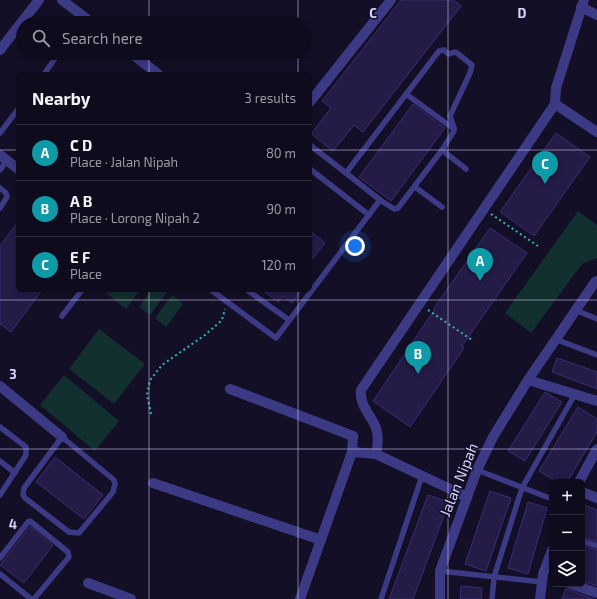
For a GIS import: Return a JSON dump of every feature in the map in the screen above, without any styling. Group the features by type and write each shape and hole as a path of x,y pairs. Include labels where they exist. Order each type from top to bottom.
{"street":[{"path":"27,16 39,0"},
{"path":"62,0 83,16"},
{"path":"312,99 391,0"},
{"path":"376,454 379,441 376,428 362,403 360,397 361,390 555,104 556,88 582,3 597,15"},
{"path":"0,50 16,29"},
{"path":"139,60 155,72"},
{"path":"555,104 597,132"},
{"path":"3,157 16,167"},
{"name":"Jalan Nipah","path":"440,599 440,571 477,470 493,437 555,339 597,281"},
{"path":"528,380 597,401"},
{"path":"0,386 62,437"},
{"path":"230,390 353,436 352,452 300,599"},
{"path":"582,479 597,450"},
{"path":"352,452 376,454 467,497"},
{"path":"153,483 321,540"},
{"path":"585,493 597,498"},
{"path":"540,599 552,551"},
{"path":"88,583 131,599"},
{"path":"580,587 597,593"}],"lane":[{"path":"312,147 380,200 396,210 442,150 454,129 450,116 470,73 472,65 455,52 448,54 444,50 439,51 346,173"},
{"path":"46,72 55,60"},
{"path":"406,94 454,129"},
{"path":"0,133 16,112"},
{"path":"442,150 466,169"},
{"path":"0,170 3,157"},
{"path":"312,171 369,215"},
{"path":"415,187 442,208"},
{"path":"0,188 6,193 7,197 0,208"},
{"path":"312,290 380,200"},
{"path":"62,316 80,292"},
{"path":"213,292 226,303 276,338 310,292"},
{"path":"250,292 289,320"},
{"path":"575,310 597,319"},
{"path":"555,339 597,354"},
{"path":"492,599 494,577 522,488 575,394"},
{"path":"0,427 26,447 26,456 0,495"},
{"path":"62,437 114,480 113,492 79,533 76,534 69,532 24,498 23,495 24,488 62,437"},
{"path":"0,461 15,473"},
{"path":"477,470 549,498"},
{"path":"381,599 422,476"},
{"path":"0,558 28,522 32,522 68,552 69,557 32,599 0,574"},
{"path":"585,542 597,546"},
{"path":"440,571 494,577 546,578"}],"path":[{"path":"483,209 538,246"},
{"path":"151,414 147,395 150,380 162,365 205,335 222,320 226,303"},
{"path":"418,304 472,340"}],"green space":[{"path":"578,211 597,225 597,258 582,264 531,333 505,313"},
{"path":"107,292 139,292 126,309 106,293"},
{"path":"150,292 167,292 150,315 139,307"},
{"path":"172,295 183,304 166,327 155,318"},
{"path":"99,329 145,364 114,404 69,369"},
{"path":"64,375 119,421 95,451 40,405"}],"building":[{"path":"401,0 453,0 461,6 363,132 354,125 333,151 312,135 331,108 322,101"},
{"path":"413,104 445,128 391,201 359,177"},
{"path":"556,133 590,157 534,236 500,212"},
{"path":"16,225 16,292 41,292 11,332 0,324 0,246"},
{"path":"490,228 527,253 462,346 464,348 410,427 373,401 435,309 434,308"},
{"path":"312,233 325,243 312,259"},
{"path":"265,292 300,292 292,303 283,296 278,302"},
{"path":"557,358 597,372 597,389 552,372"},
{"path":"545,392 562,402 525,461 508,451"},
{"path":"578,407 597,419 597,432 569,479 552,479 539,471"},
{"path":"55,457 103,495 84,519 36,482"},
{"path":"490,491 511,498 486,571 465,564"},
{"path":"428,495 449,502 413,599 389,599"},
{"path":"528,502 547,508 528,574 508,568"},
{"path":"585,505 597,510 597,542 585,538"},
{"path":"30,526 53,545 24,583 0,565"},
{"path":"585,546 597,550 597,586 585,582"},
{"path":"461,586 482,588 481,599 460,599"},
{"path":"566,588 569,590 594,599 562,599"}],"place":[{"name":"E F","path":"545,184"},
{"name":"C D","path":"480,281"},
{"name":"A B","path":"418,374"}]}
